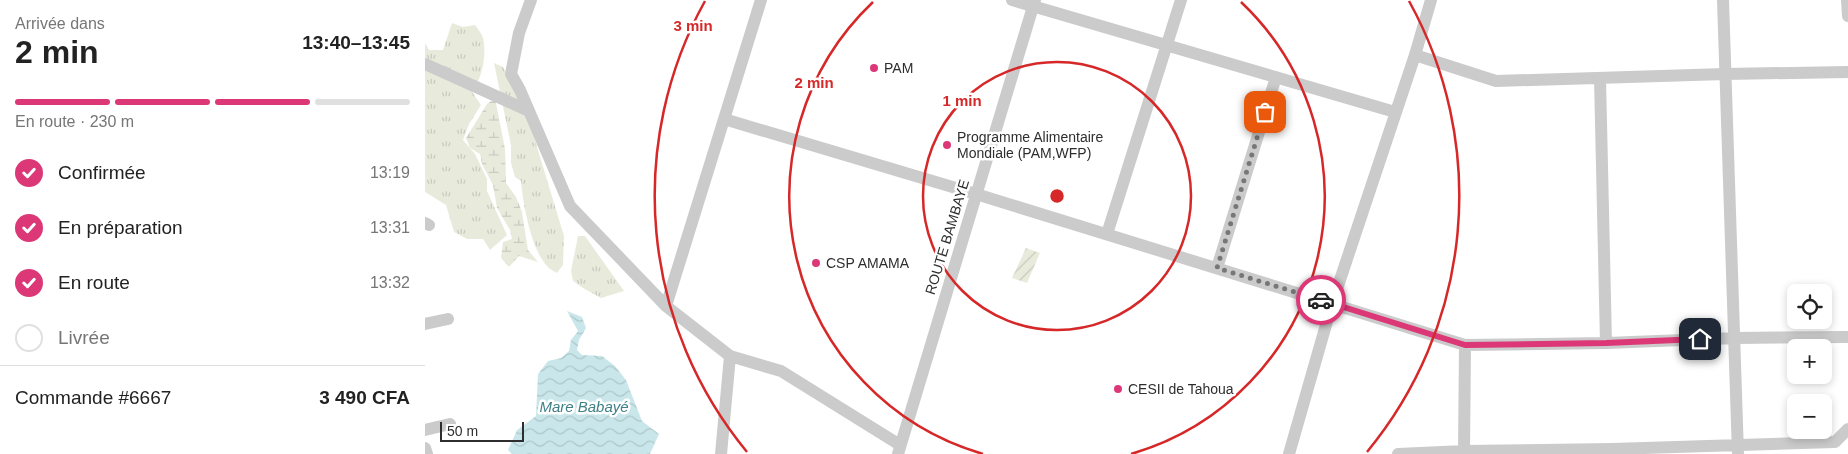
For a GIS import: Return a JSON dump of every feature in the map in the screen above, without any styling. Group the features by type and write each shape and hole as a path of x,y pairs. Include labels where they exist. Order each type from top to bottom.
{"street":[{"path":"531,0 519,33 511,74 521,90 570,206 666,306 730,356 781,371 899,450"},
{"path":"666,306 761,0"},
{"path":"1013,0 1034,3 1167,45 1395,112"},
{"path":"1107,234 1181,0"},
{"path":"1289,454 1332,304 1415,55 1431,0"},
{"path":"1723,0 1738,449"},
{"path":"1847,0 1848,16"},
{"name":"ROUTE BAMBAYE","path":"899,450 1034,3"},
{"path":"1415,55 1497,81 1848,72"},
{"path":"425,64 529,111"},
{"path":"1217,268 1276,77"},
{"path":"1600,78 1606,343"},
{"path":"724,119 976,194 1465,345 1848,337"},
{"path":"425,324 448,319"},
{"path":"1464,452 1465,345"},
{"path":"721,454 730,356"},
{"path":"425,430 450,424"},
{"path":"1397,454 1612,449 1738,449 1835,442 1848,429"},
{"path":"425,448 427,454"}],"green space":[{"path":"452,23 463,27 475,25 483,38 484,59 479,80 472,92 481,105 469,124 463,140 475,154 487,179 487,191 507,235 490,250 483,239 467,239 454,232 446,205 425,192 425,43 429,50 443,50"},
{"path":"494,63 503,67 524,104 564,236 563,265 557,273 548,267 541,258 532,238 521,181 515,177 511,163 511,145"},
{"path":"495,98 505,149 506,183 516,197 522,212 528,250 538,262 519,256 509,267 501,258 503,242 512,239 510,230 497,208 493,185 482,164 480,154 470,148 466,138 487,104"},
{"path":"578,236 585,236 624,291 601,298 573,281 571,271"},
{"path":"1026,248 1040,253 1027,283 1012,278"}],"water":[{"name":"Mare Babayé","path":"567,311 582,317 586,328 579,340 577,350 582,355 602,356 615,366 626,380 642,421 659,434 650,454 512,454 508,450 517,430 536,416 538,374 548,361 561,358 569,351 571,340 578,331"}],"way so far":[{"path":"1265,112 1217,268 1321,300"}],"place":[{"name":"PAM","path":"874,68"},
{"name":"Programme Alimentaire Mondiale (PAM,WFP)","path":"947,145"},
{"name":"CSP AMAMA","path":"816,263"},
{"name":"CESII de Tahoua","path":"1118,389"}],"route":[{"path":"1321,300 1465,345 1606,343 1700,339"}]}
